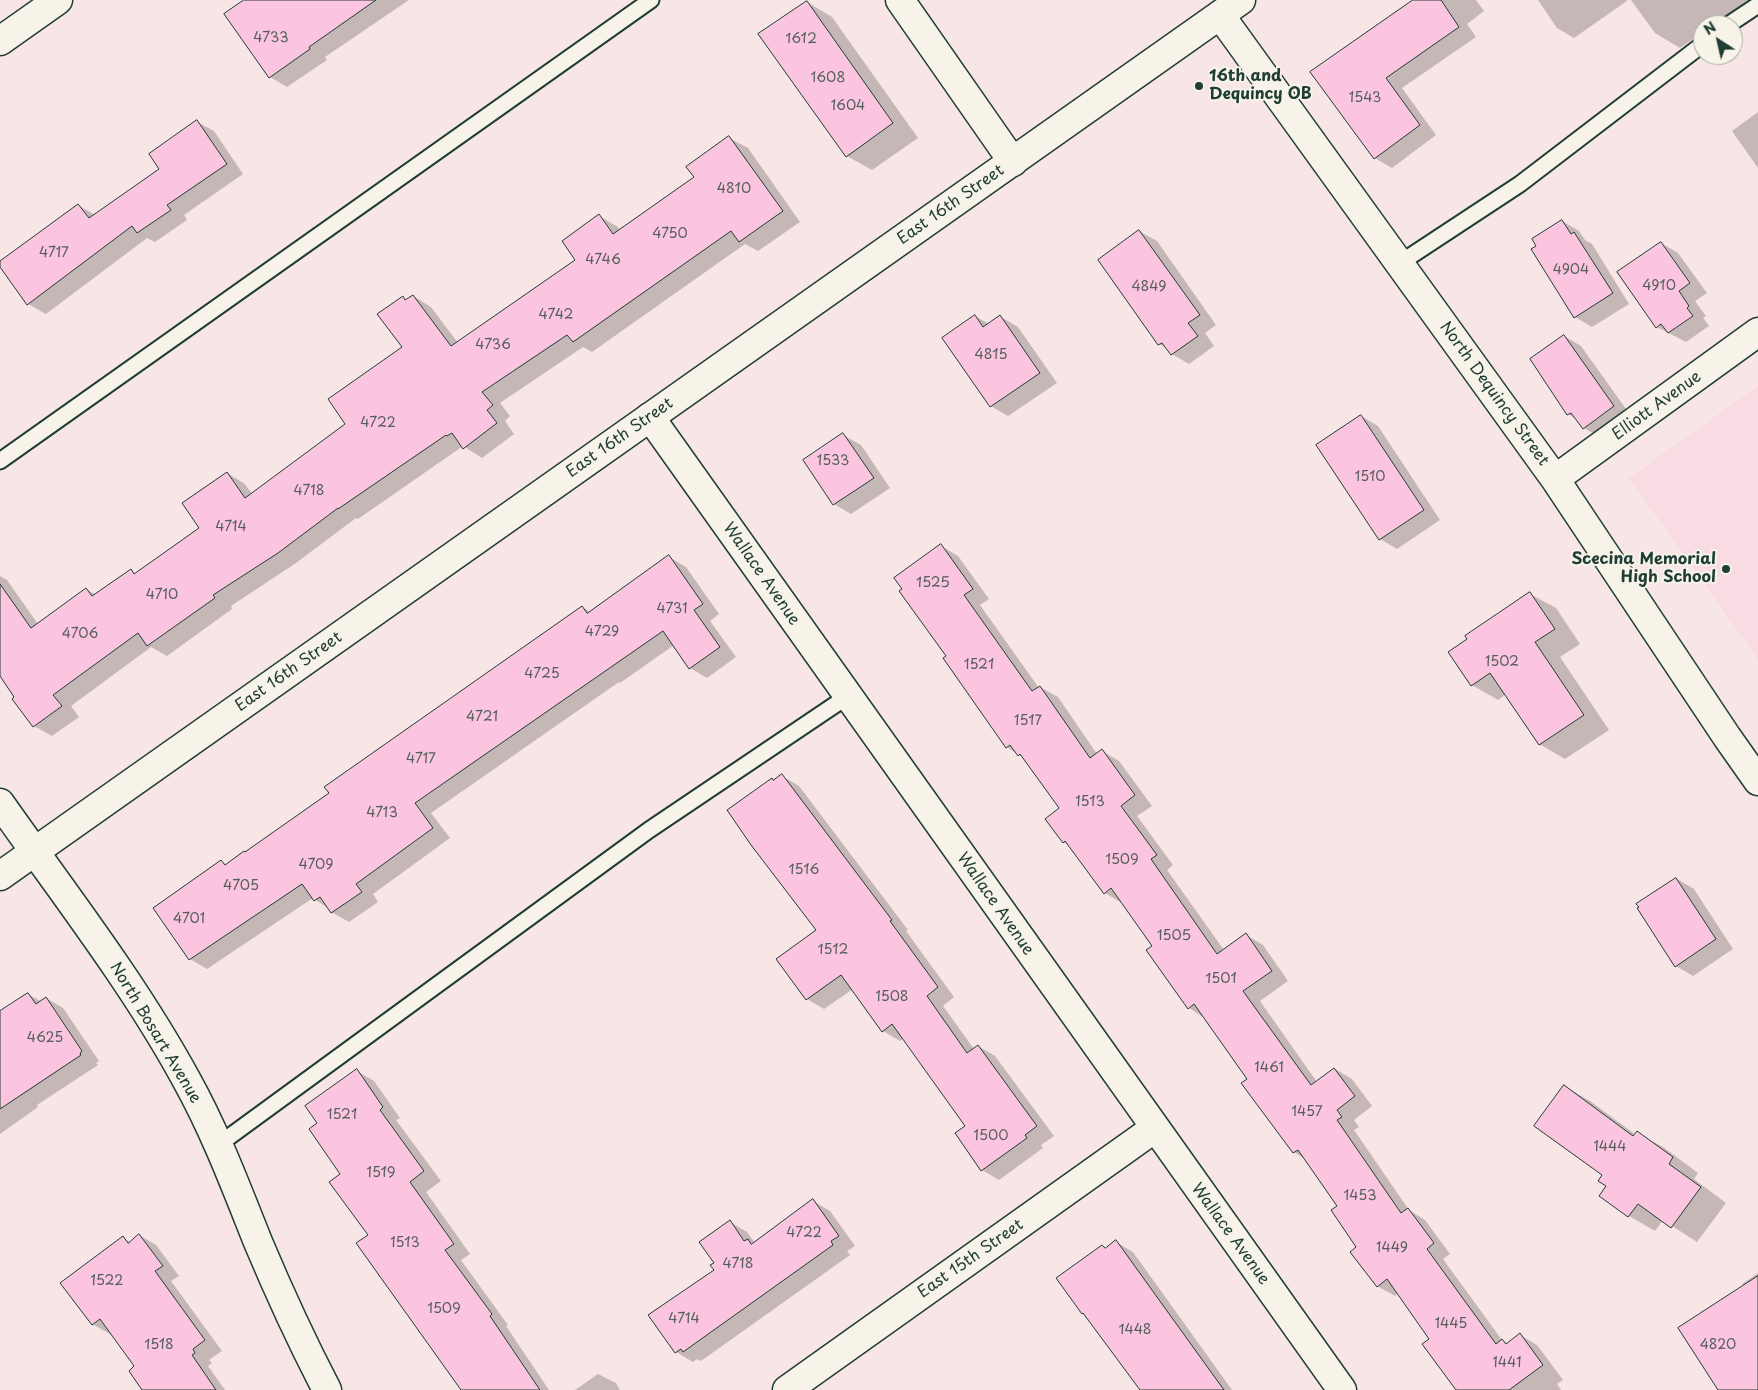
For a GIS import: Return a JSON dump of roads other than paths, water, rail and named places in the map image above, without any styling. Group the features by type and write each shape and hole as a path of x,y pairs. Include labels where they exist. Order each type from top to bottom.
{"street":[{"path":"0,41 58,0"},
{"path":"900,0 1013,162"},
{"name":"East 16th Street","path":"0,876 1230,7"},
{"name":"North Dequincy Street","path":"1230,7 1400,263 1555,479 1726,737 1758,781"},
{"name":"Elliott Avenue","path":"1555,479 1758,332"},
{"name":"Wallace Avenue","path":"650,417 1342,1390"},
{"name":"North Bosart Avenue","path":"0,803 131,989 187,1080 218,1145 298,1332 327,1390"},
{"name":"East 15th Street","path":"787,1390 1155,1128"}],"lane":[{"path":"0,461 651,0"},
{"path":"1743,15 1758,5"},
{"path":"1400,263 1520,184 1693,52"},
{"path":"218,1145 648,830 848,696"}],"place":[{"name":"16th and Dequincy OB","path":"1199,86"},
{"name":"Scecina Memorial High School","path":"1726,569"}]}
